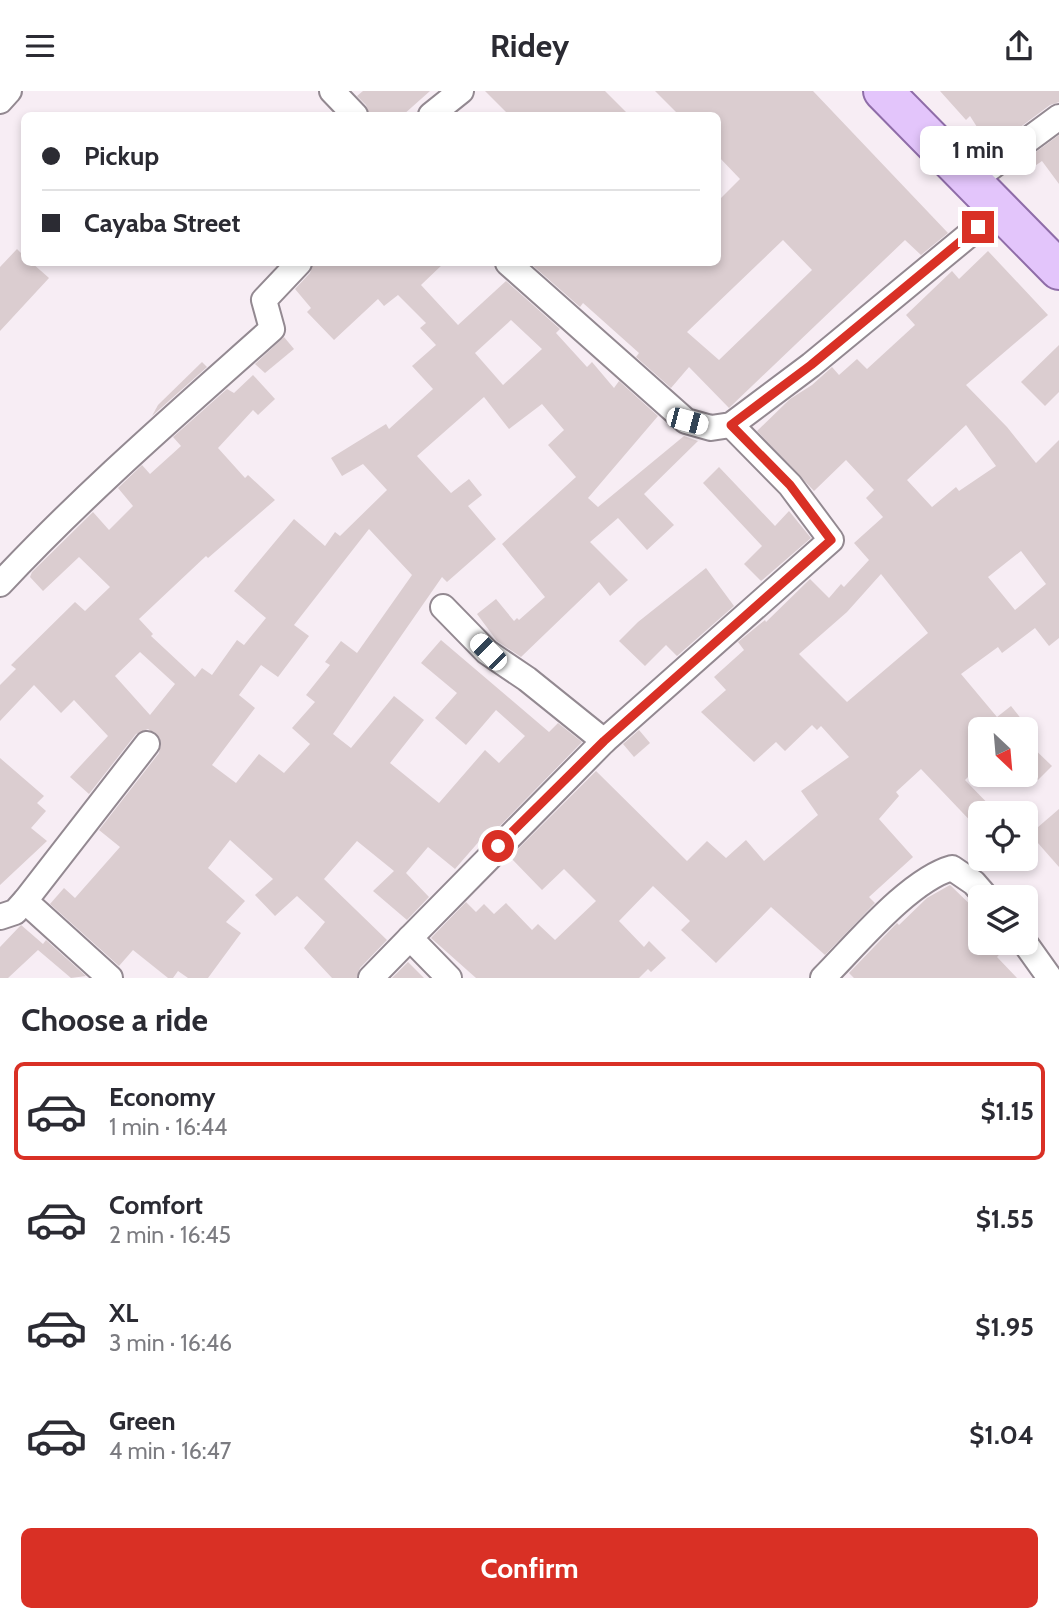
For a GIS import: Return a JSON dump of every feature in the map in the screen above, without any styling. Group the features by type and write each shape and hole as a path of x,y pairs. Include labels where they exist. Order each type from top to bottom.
{"main road":[{"path":"883,91 1059,270"}],"street":[{"path":"0,100 9,91"},
{"path":"332,91 352,112"},
{"path":"435,112 461,91"},
{"path":"971,182 1059,117"},
{"path":"511,266 687,421 712,428 731,425 811,365 999,210"},
{"path":"0,585 43,538 272,328 264,300 296,266"},
{"path":"371,978 604,741 831,540 790,485 731,425"},
{"path":"443,607 488,652 527,679 604,741"},
{"path":"0,917 15,912 25,901 146,744"},
{"path":"823,978 914,888 937,872 952,868 976,885"},
{"path":"25,901 110,978"},
{"path":"410,938 449,978"},
{"path":"1034,955 1050,978"}],"building":[{"path":"363,91 430,91 406,112 368,112 366,105 357,96"},
{"path":"485,91 605,91 626,112 506,112"},
{"path":"655,91 813,91 948,233 921,255 905,240 729,408 689,367 671,388 636,357 639,353 583,303 580,307 533,266 721,266 721,198 740,179 721,159 721,112 676,112","holes":["783,240 812,270 719,360 687,332"]},
{"path":"940,91 1059,91 1059,102 1050,105 991,149 970,116 966,120"},
{"path":"1059,135 1059,184 1042,161 1023,174 1017,166"},
{"path":"17,249 21,253 21,266 35,266 49,278 0,331 0,267"},
{"path":"988,251 1048,315 966,385 1007,427 1036,463 1059,440 1059,638 1049,646 1035,628 1002,653 998,647 961,674 997,717 968,717 968,777 965,780 968,787 972,787 985,801 968,801 968,818 921,769 896,792 899,796 879,819 913,857 869,897 875,903 825,955 771,907 716,963 681,930 690,921 653,886 619,921 644,947 649,941 666,958 651,972 648,969 639,978 476,978 431,938 466,902 476,912 484,904 494,914 506,903 532,930 538,924 555,940 596,901 564,869 542,890 510,857 596,771 687,861 707,841 726,858 746,840 764,861 818,815 801,791 849,757 821,726 817,730 812,725 785,751 776,742 754,762 701,712 726,690 714,677 744,650 738,642 765,620 766,622 810,579 829,598 841,584 844,587 869,560 854,543 883,517 866,498 874,490 846,460 814,491 757,431 790,399 812,385 832,367 839,375 857,359 867,369 915,325 906,315 952,271 959,279","holes":["966,425 996,466 959,491 956,487 932,507 907,480","1021,551 1046,584 1015,610 988,577","881,574 928,633 847,702 799,654 847,612"]},
{"path":"312,266 441,266 421,285 458,325 506,281 560,329 556,333 587,367 592,362 614,388 619,381 658,416 588,498 598,507 684,436 698,441 644,494 674,525 647,550 618,518 590,542 628,580 610,596 599,582 521,657 497,641 477,614 496,599 514,621 517,618 519,620 545,597 502,544 576,477 548,445 564,430 542,404 509,429 484,397 417,456 451,493 469,479 482,495 468,506 496,539 447,582 442,577 333,734 351,748 394,696 424,720 390,763 439,803 485,750 499,763 525,736 496,710 466,745 435,718 457,693 421,663 441,640 549,732 558,723 582,742 485,841 482,838 455,869 428,847 406,873 429,897 407,920 373,891 394,871 357,841 324,879 387,940 360,968 357,978 332,978 304,948 325,922 297,896 275,916 255,895 273,879 230,840 208,868 245,901 226,922 241,933 208,978 188,978 178,971 173,978 168,978 133,950 119,966 50,904 64,888 75,898 120,847 99,830 159,753 160,738 148,729 136,734 89,794 70,777 108,736 74,700 61,713 34,685 0,721 0,685 16,669 11,665 75,602 85,611 110,587 79,557 43,591 30,577 32,572 93,512 109,530 133,506 118,488 142,465 150,474 181,446 173,437 227,389 234,393 253,375 275,399 258,415 253,410 218,448 245,478 248,475 275,500 208,558 206,556 139,619 153,634 151,636 195,677 202,668 212,675 237,640 244,645 266,618 234,591 294,519 325,546 335,532 340,536 387,490 363,464 342,476 331,458 386,424 389,429 433,389 412,366 436,345 420,328 426,323 398,295 384,306 378,299 334,340 307,312 311,308 295,289 310,273","holes":["511,320 542,349 503,385 475,353","369,529 412,575 357,653 341,641 325,662 330,665 306,695 315,702 292,728 310,744 284,773 259,754 236,783 212,765 255,708 239,695 261,665 278,677 309,636 294,625","140,652 175,684 150,715 115,676"]},
{"path":"284,337 294,349 265,373 255,364"},
{"path":"1059,345 1059,392 1045,406 1021,382"},
{"path":"202,362 207,367 152,416 158,405"},
{"path":"719,467 775,526 789,511 811,538 761,581 744,564 762,546 703,483"},
{"path":"706,568 734,606 677,656 666,645 645,666 619,641 638,622"},
{"path":"1011,706 1020,717 997,717"},
{"path":"639,730 650,743 634,757 623,744"},
{"path":"1038,753 1052,766 1038,780"},
{"path":"0,758 44,796 37,803 46,811 31,828 47,841 0,885"},
{"path":"1059,809 1059,867 1038,843 1038,827"},
{"path":"950,885 968,902 968,955 999,955 997,957 1017,978 854,978 849,973 897,923 899,925 927,898"},
{"path":"21,925 43,944 46,940 86,976 71,978 38,950 8,978 0,978 0,947"},
{"path":"408,962 424,978 392,978"}],"route":[{"path":"498,846 604,741 831,540 790,485 731,425 811,365 978,227"}]}
